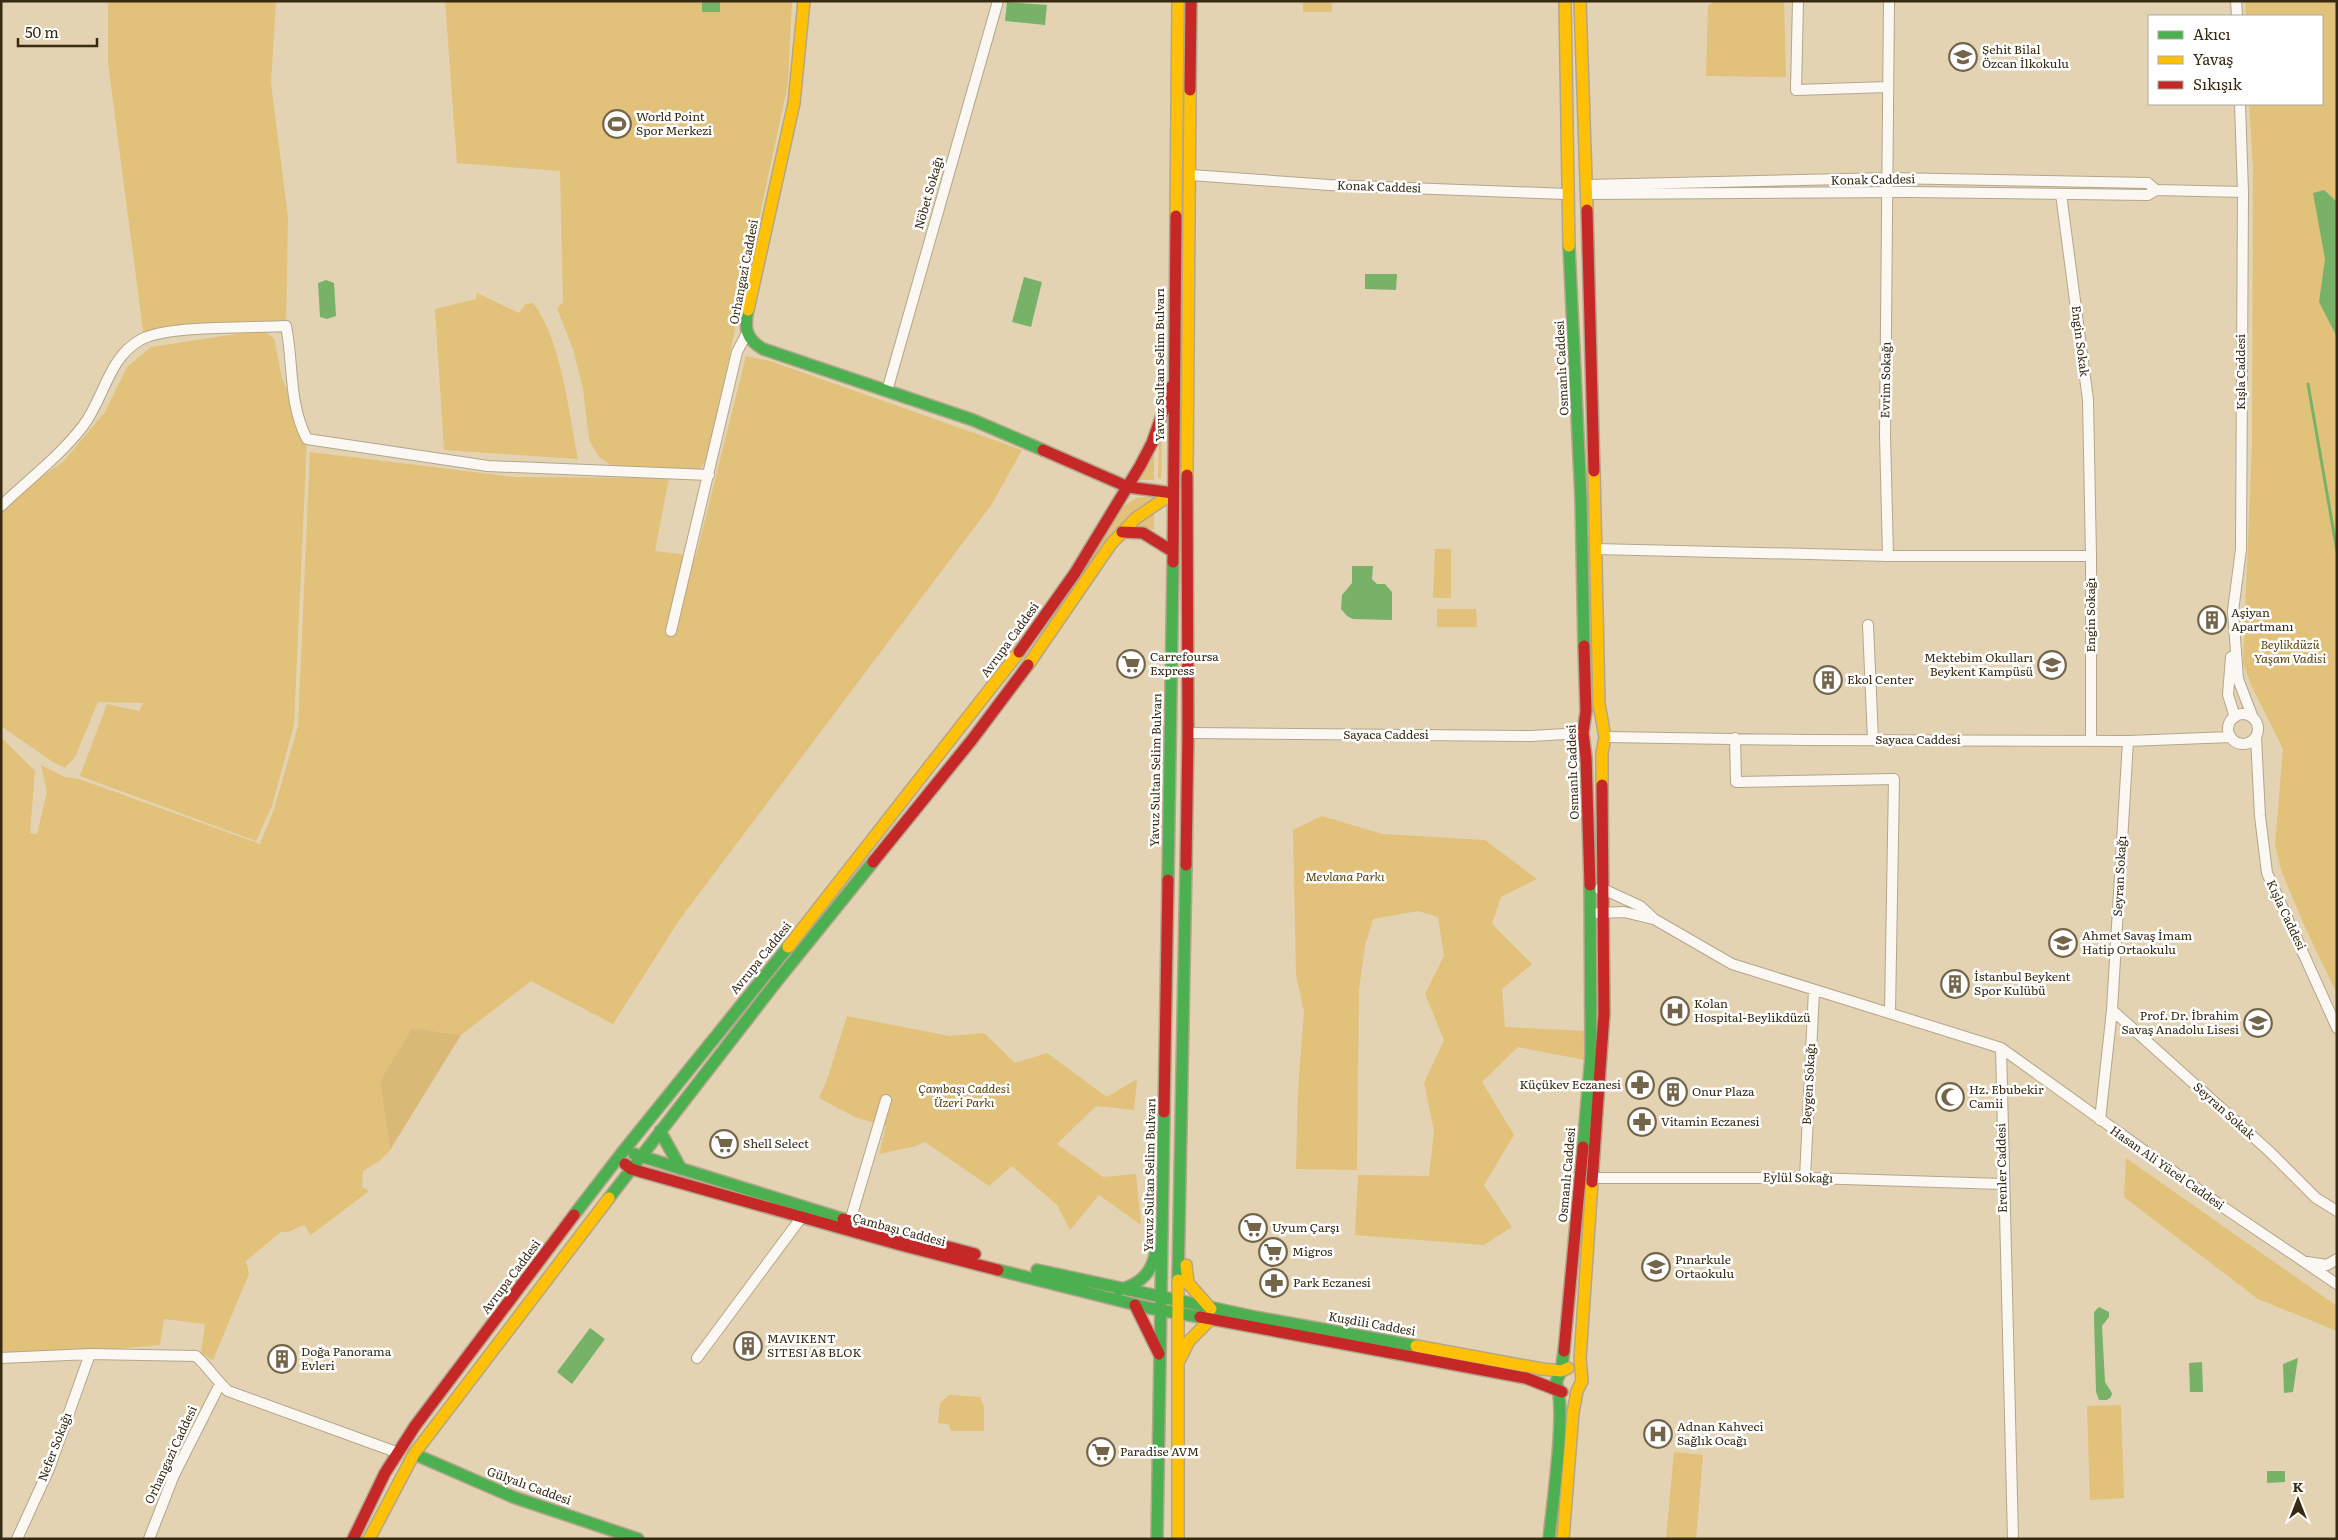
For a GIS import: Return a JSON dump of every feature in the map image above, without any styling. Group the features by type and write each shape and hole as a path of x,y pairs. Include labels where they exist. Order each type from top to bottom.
{"main road":[{"name":"Orhangazi Caddesi","path":"746,335 745,324 748,306 795,96 804,1"},
{"name":"Yavuz Sultan Selim Bulvarı","path":"1157,1539 1162,1311 1178,1"},
{"path":"1178,1539 1178,1301 1188,733 1187,493 1191,1"},
{"name":"Osmanlı Caddesi","path":"1550,1539 1560,1416 1559,1390 1556,1378 1561,1371 1591,1056 1590,889 1583,734 1586,711 1582,499 1567,193 1569,111 1565,1"},
{"name":"Osmanlı Caddesi","path":"1563,1539 1577,1391 1581,1385 1580,1374 1604,1014 1604,736 1599,704 1587,274 1587,189 1584,162 1580,1"},
{"path":"1578,181 1587,189 1580,204 1567,193 1578,181"},
{"path":"746,335 760,349 973,420 1128,487 1187,493"},
{"name":"Avrupa Caddesi","path":"353,1539 396,1452 621,1154 825,901 993,687 1075,573 1128,487 1152,443 1173,384"},
{"path":"370,1539 414,1454 640,1156 971,741 1025,670 1122,532 1146,510 1173,493"},
{"path":"1122,532 1130,530 1149,534 1172,551"},
{"path":"1596,723 1604,736 1590,746 1583,734 1596,723"},
{"path":"1187,747 1172,748 1169,740 1173,732 1188,733"},
{"path":"660,1130 673,1158 681,1169"},
{"name":"Çambaşı Caddesi","path":"621,1154 629,1153 640,1156 850,1221 1014,1265 1118,1290 1178,1301"},
{"path":"621,1154 623,1161 631,1168"},
{"name":"Çambaşı Caddesi","path":"631,1168 801,1218 1134,1305 1178,1314"},
{"path":"1118,1290 1134,1285 1152,1271 1157,1246 1163,1234"},
{"path":"1179,1235 1185,1249 1188,1282 1211,1309"},
{"name":"Kuşdili Caddesi","path":"1178,1301 1289,1329 1526,1378 1559,1390"},
{"path":"1134,1305 1144,1319 1161,1358"},
{"name":"Kuşdili Caddesi","path":"1178,1314 1209,1321 1289,1329 1561,1371"},
{"path":"1178,1364 1189,1341 1209,1321"},
{"path":"1561,1371 1573,1369 1580,1374"},
{"path":"1559,1390 1566,1394 1577,1391"},
{"name":"Gülyalı Caddesi","path":"414,1454 513,1497 638,1539"}],"street":[{"name":"Nöbet Sokağı","path":"888,391 998,1"},
{"path":"1798,1 1796,90 1888,87"},
{"name":"Evrim Sokağı","path":"1888,556 1885,425 1889,1"},
{"path":"2236,1 2237,15"},
{"name":"Kışla Caddesi","path":"2234,639 2233,611 2241,549 2243,192 2240,105"},
{"name":"Konak Caddesi","path":"1191,175 1329,185 1567,193"},
{"name":"Konak Caddesi","path":"1587,189 1888,178 2148,183 2156,190"},
{"name":"Konak Caddesi","path":"1587,189 1888,194 2148,195 2156,190 2243,192"},
{"name":"Engin Sokak","path":"2061,194 2088,400 2090,489"},
{"path":"1,506 84,425 115,363 127,348 144,338 172,332 261,327 286,326 294,405 299,423 307,439 488,466 708,475"},
{"name":"Orhangazi Caddesi","path":"671,631 737,352 746,335"},
{"name":"Engin Sokağı","path":"2090,489 2091,740"},
{"path":"1596,549 1888,556 2091,556"},
{"path":"1868,625 1873,740"},
{"path":"2234,639 2228,695 2235,717"},
{"path":"2234,639 2241,689 2258,727 2256,737 2248,743 2243,744 2231,737 2229,727 2235,717 2245,715 2253,718"},
{"name":"Sayaca Caddesi","path":"1188,733 1531,736 1583,734"},
{"name":"Sayaca Caddesi","path":"1604,736 1804,740 2128,741 2231,737"},
{"name":"Kışla Caddesi","path":"2256,737 2260,816 2267,873 2337,1028"},
{"path":"1735,738 1736,782 1894,779 1890,1012"},
{"name":"Seyran Sokağı","path":"2100,1120 2112,1010 2128,741"},
{"path":"1590,889 1603,889 1640,906 1654,919 1732,964 2000,1048"},
{"path":"1590,914 1624,912 1654,919"},
{"name":"Beygen Sokağı","path":"1805,1178 1814,990"},
{"name":"Seyran Sokak","path":"2112,1010 2270,1152 2316,1198 2337,1211"},
{"name":"Hasan Ali Yücel Caddesi","path":"2000,1048 2296,1258 2337,1284"},
{"name":"Erenler Caddesi","path":"2000,1048 2002,1184 2013,1539"},
{"path":"850,1221 886,1100"},
{"name":"Eylül Sokağı","path":"1594,1178 1805,1178 2002,1184"},
{"path":"697,1358 801,1218"},
{"path":"2296,1258 2317,1265 2327,1265 2337,1259"},
{"path":"1,1358 90,1354 196,1356 211,1370 220,1384 228,1391 396,1452"},
{"name":"Nefer Sokağı","path":"17,1539 48,1469 90,1354"},
{"name":"Orhangazi Caddesi","path":"149,1539 174,1475 220,1384"}],"green space":[{"path":"108,1 276,1 271,83 288,217 286,326 144,338 108,63"},
{"name":"World Point Spor Merkezi","path":"445,1 792,1 788,84 707,460 700,469 614,467 599,457 589,440 583,389 573,349 557,308 563,302 560,171 457,163"},
{"path":"1303,1 1332,1 1332,12 1303,12"},
{"path":"1716,1 1784,1 1786,77 1706,76 1708,5"},
{"name":"Beylikdüzü Yaşam Vadisi","path":"2245,1 2337,1 2337,994 2305,927 2281,870 2275,845 2283,749 2252,687 2243,663 2252,446 2253,166 2249,105 2323,105 2323,15 2246,15"},
{"path":"477,293 519,313 526,304 533,303 543,318 551,336 563,377 578,459 444,450 435,309 476,299"},
{"path":"262,330 274,338 282,378 307,439 294,725 272,806 256,841 80,776 107,704 139,711 143,703 98,702 75,757 65,768 53,762 1,726 1,510 3,504 63,462 105,412 127,367 151,347"},
{"path":"746,356 770,361 1022,450 992,504 680,919 613,1024 531,981 461,1035 412,1028 380,1081 390,1150 381,1160 363,1171 362,1187 369,1191 311,1235 304,1225 288,1232 281,1232 246,1261 249,1274 213,1360 201,1353 205,1324 164,1319 160,1345 92,1351 1,1354 1,737 35,771 30,833 37,834 47,792 41,765 65,777 79,779 260,844 274,809 298,726 310,452 515,477 669,478 655,551 696,556"},
{"path":"1162,435 1161,478 1158,478 1159,440"},
{"path":"1154,453 1154,480 1138,480"},
{"path":"1154,496 1152,500 1141,506 1122,523 1084,576 1081,573 1124,506 1136,498"},
{"path":"1154,512 1154,530 1137,525"},
{"path":"1435,549 1451,549 1451,598 1433,598"},
{"path":"1437,609 1476,609 1477,627 1437,627"},
{"name":"Mevlana Parkı","path":"1322,816 1382,834 1485,840 1537,879 1501,897 1492,924 1532,964 1502,989 1505,1027 1585,1031 1585,1060 1518,1047 1482,1082 1514,1135 1484,1185 1512,1227 1484,1245 1355,1235 1358,1175 1429,1176 1434,1131 1424,1083 1444,1040 1425,994 1444,956 1438,917 1418,911 1373,919 1365,945 1359,991 1357,1170 1296,1169 1298,1091 1304,1012 1296,975 1293,830"},
{"name":"Çambaşı Caddesi Üzeri Parkı","path":"847,1016 949,1036 984,1033 1015,1063 1047,1053 1107,1097 1137,1079 1134,1110 1096,1106 1057,1144 1103,1177 1136,1174 1141,1225 1099,1195 1070,1230 1057,1205 1012,1166 989,1186 925,1142 916,1146 879,1154 886,1126 855,1117 819,1098 827,1080"},
{"path":"2126,1158 2337,1306 2337,1331 2258,1299 2124,1197"},
{"path":"949,1395 980,1397 984,1407 984,1431 951,1431 949,1424 938,1423 940,1403"},
{"path":"2121,1405 2124,1498 2090,1500 2087,1406"},
{"path":"1674,1452 1703,1455 1696,1539 1666,1539"}],"shaded area":[{"path":"702,1 720,1 720,12 702,12"},
{"path":"1007,2 1047,5 1045,25 1005,21"},
{"path":"2324,190 2337,202 2337,337 2319,302 2325,259 2313,193"},
{"path":"1365,274 1397,274 1396,290 1365,289"},
{"path":"1024,277 1042,282 1031,327 1012,322"},
{"path":"326,280 334,283 336,316 327,319 320,317 318,283"},
{"path":"1352,566 1373,566 1372,579 1377,584 1385,584 1392,592 1392,620 1353,619 1347,616 1341,609 1342,595 1352,583"},
{"path":"412,1028 461,1035 390,1150 380,1081"},
{"path":"2099,1307 2109,1312 2109,1317 2102,1326 2105,1382 2112,1393 2111,1397 2107,1400 2099,1400 2096,1392 2094,1312"},
{"path":"590,1328 605,1339 572,1384 557,1372"},
{"path":"2298,1358 2293,1392 2284,1393 2283,1364"},
{"path":"2202,1362 2203,1392 2190,1392 2189,1363"},
{"path":"2267,1471 2285,1471 2285,1482 2267,1483"}],"waterway":[{"path":"2308,384 2337,551"}],"traffic: fast":[{"path":"1569,246 1581,499 1584,646"},
{"path":"748,310 746,322 748,332 753,341 763,349 973,420 1043,450"},
{"path":"1168,880 1173,562"},
{"path":"609,1198 777,981 873,862"},
{"path":"1178,1280 1186,865"},
{"path":"1583,1147 1591,1056 1590,885"},
{"path":"574,1215 788,947"},
{"path":"1157,1539 1164,1112"},
{"path":"660,1131 681,1169"},
{"path":"634,1154 843,1219"},
{"path":"1119,1290 1140,1281 1145,1276 1152,1265 1156,1250"},
{"path":"998,1270 1149,1308 1200,1317"},
{"path":"1037,1270 1255,1317 1416,1346"},
{"path":"1549,1539 1560,1413 1556,1382 1561,1371 1564,1351"},
{"path":"414,1454 513,1497 638,1539"}],"traffic: slow":[{"path":"748,310 794,103 804,1"},
{"path":"1176,216 1178,1"},
{"path":"1565,1 1569,246"},
{"path":"1580,1 1587,210"},
{"path":"1187,475 1190,90"},
{"path":"1594,471 1599,704 1605,737 1602,753 1602,785"},
{"path":"1028,665 1111,544 1136,518 1173,493"},
{"path":"788,947 1019,652"},
{"path":"1563,1539 1573,1413 1577,1391 1582,1381 1580,1359 1592,1182"},
{"path":"369,1539 414,1454 609,1198"},
{"path":"1186,1265 1188,1283 1211,1309"},
{"path":"1178,1280 1178,1539"},
{"path":"1180,1359 1189,1341 1209,1321"},
{"path":"1416,1346 1542,1369 1561,1371 1568,1368"}],"traffic: jam":[{"path":"1190,90 1191,1"},
{"path":"1587,210 1594,471"},
{"path":"1173,562 1176,216"},
{"path":"1019,652 1075,573 1140,466 1152,443 1172,386"},
{"path":"1043,450 1128,487 1173,493"},
{"path":"1186,865 1188,733 1187,475"},
{"path":"1122,532 1143,533 1172,551"},
{"path":"1584,646 1586,711 1583,733 1586,757 1590,885"},
{"path":"873,862 971,741 1028,665"},
{"path":"1592,1182 1604,1014 1602,785"},
{"path":"1164,1112 1168,880"},
{"path":"1564,1351 1583,1147"},
{"path":"625,1164 631,1169 901,1245 998,1270"},
{"path":"353,1539 385,1473 415,1426 574,1215"},
{"path":"843,1219 975,1254"},
{"path":"1135,1305 1159,1354"},
{"path":"1200,1317 1526,1378 1562,1392"}],"place":[{"name":"Şehit Bilal Özcan İlkokulu","path":"1963,57"},
{"name":"World Point Spor Merkezi","path":"617,124"},
{"name":"Aşiyan Apartmanı","path":"2212,620"},
{"name":"Carrefoursa Express","path":"1131,664"},
{"name":"Mektebim Okulları Beykent Kampüsü","path":"2052,665"},
{"name":"Ekol Center","path":"1828,680"},
{"name":"Ahmet Savaş İmam Hatip Ortaokulu","path":"2063,943"},
{"name":"İstanbul Beykent Spor Kulübü","path":"1955,984"},
{"name":"Kolan Hospital-Beylikdüzü","path":"1675,1011"},
{"name":"Prof. Dr. İbrahim Savaş Anadolu Lisesi","path":"2258,1023"},
{"name":"Küçükev Eczanesi","path":"1640,1085"},
{"name":"Onur Plaza","path":"1673,1092"},
{"name":"Hz. Ebubekir Camii","path":"1950,1097"},
{"name":"Vitamin Eczanesi","path":"1642,1122"},
{"name":"Shell Select","path":"724,1144"},
{"name":"Uyum Çarşı","path":"1253,1228"},
{"name":"Migros","path":"1273,1252"},
{"name":"Pınarkule Ortaokulu","path":"1656,1267"},
{"name":"Park Eczanesi","path":"1274,1283"},
{"name":"MAVIKENT SITESI A8 BLOK","path":"748,1346"},
{"name":"Doğa Panorama Evleri","path":"282,1359"},
{"name":"Adnan Kahveci Sağlık Ocağı","path":"1658,1434"},
{"name":"Paradise AVM","path":"1101,1452"}]}
